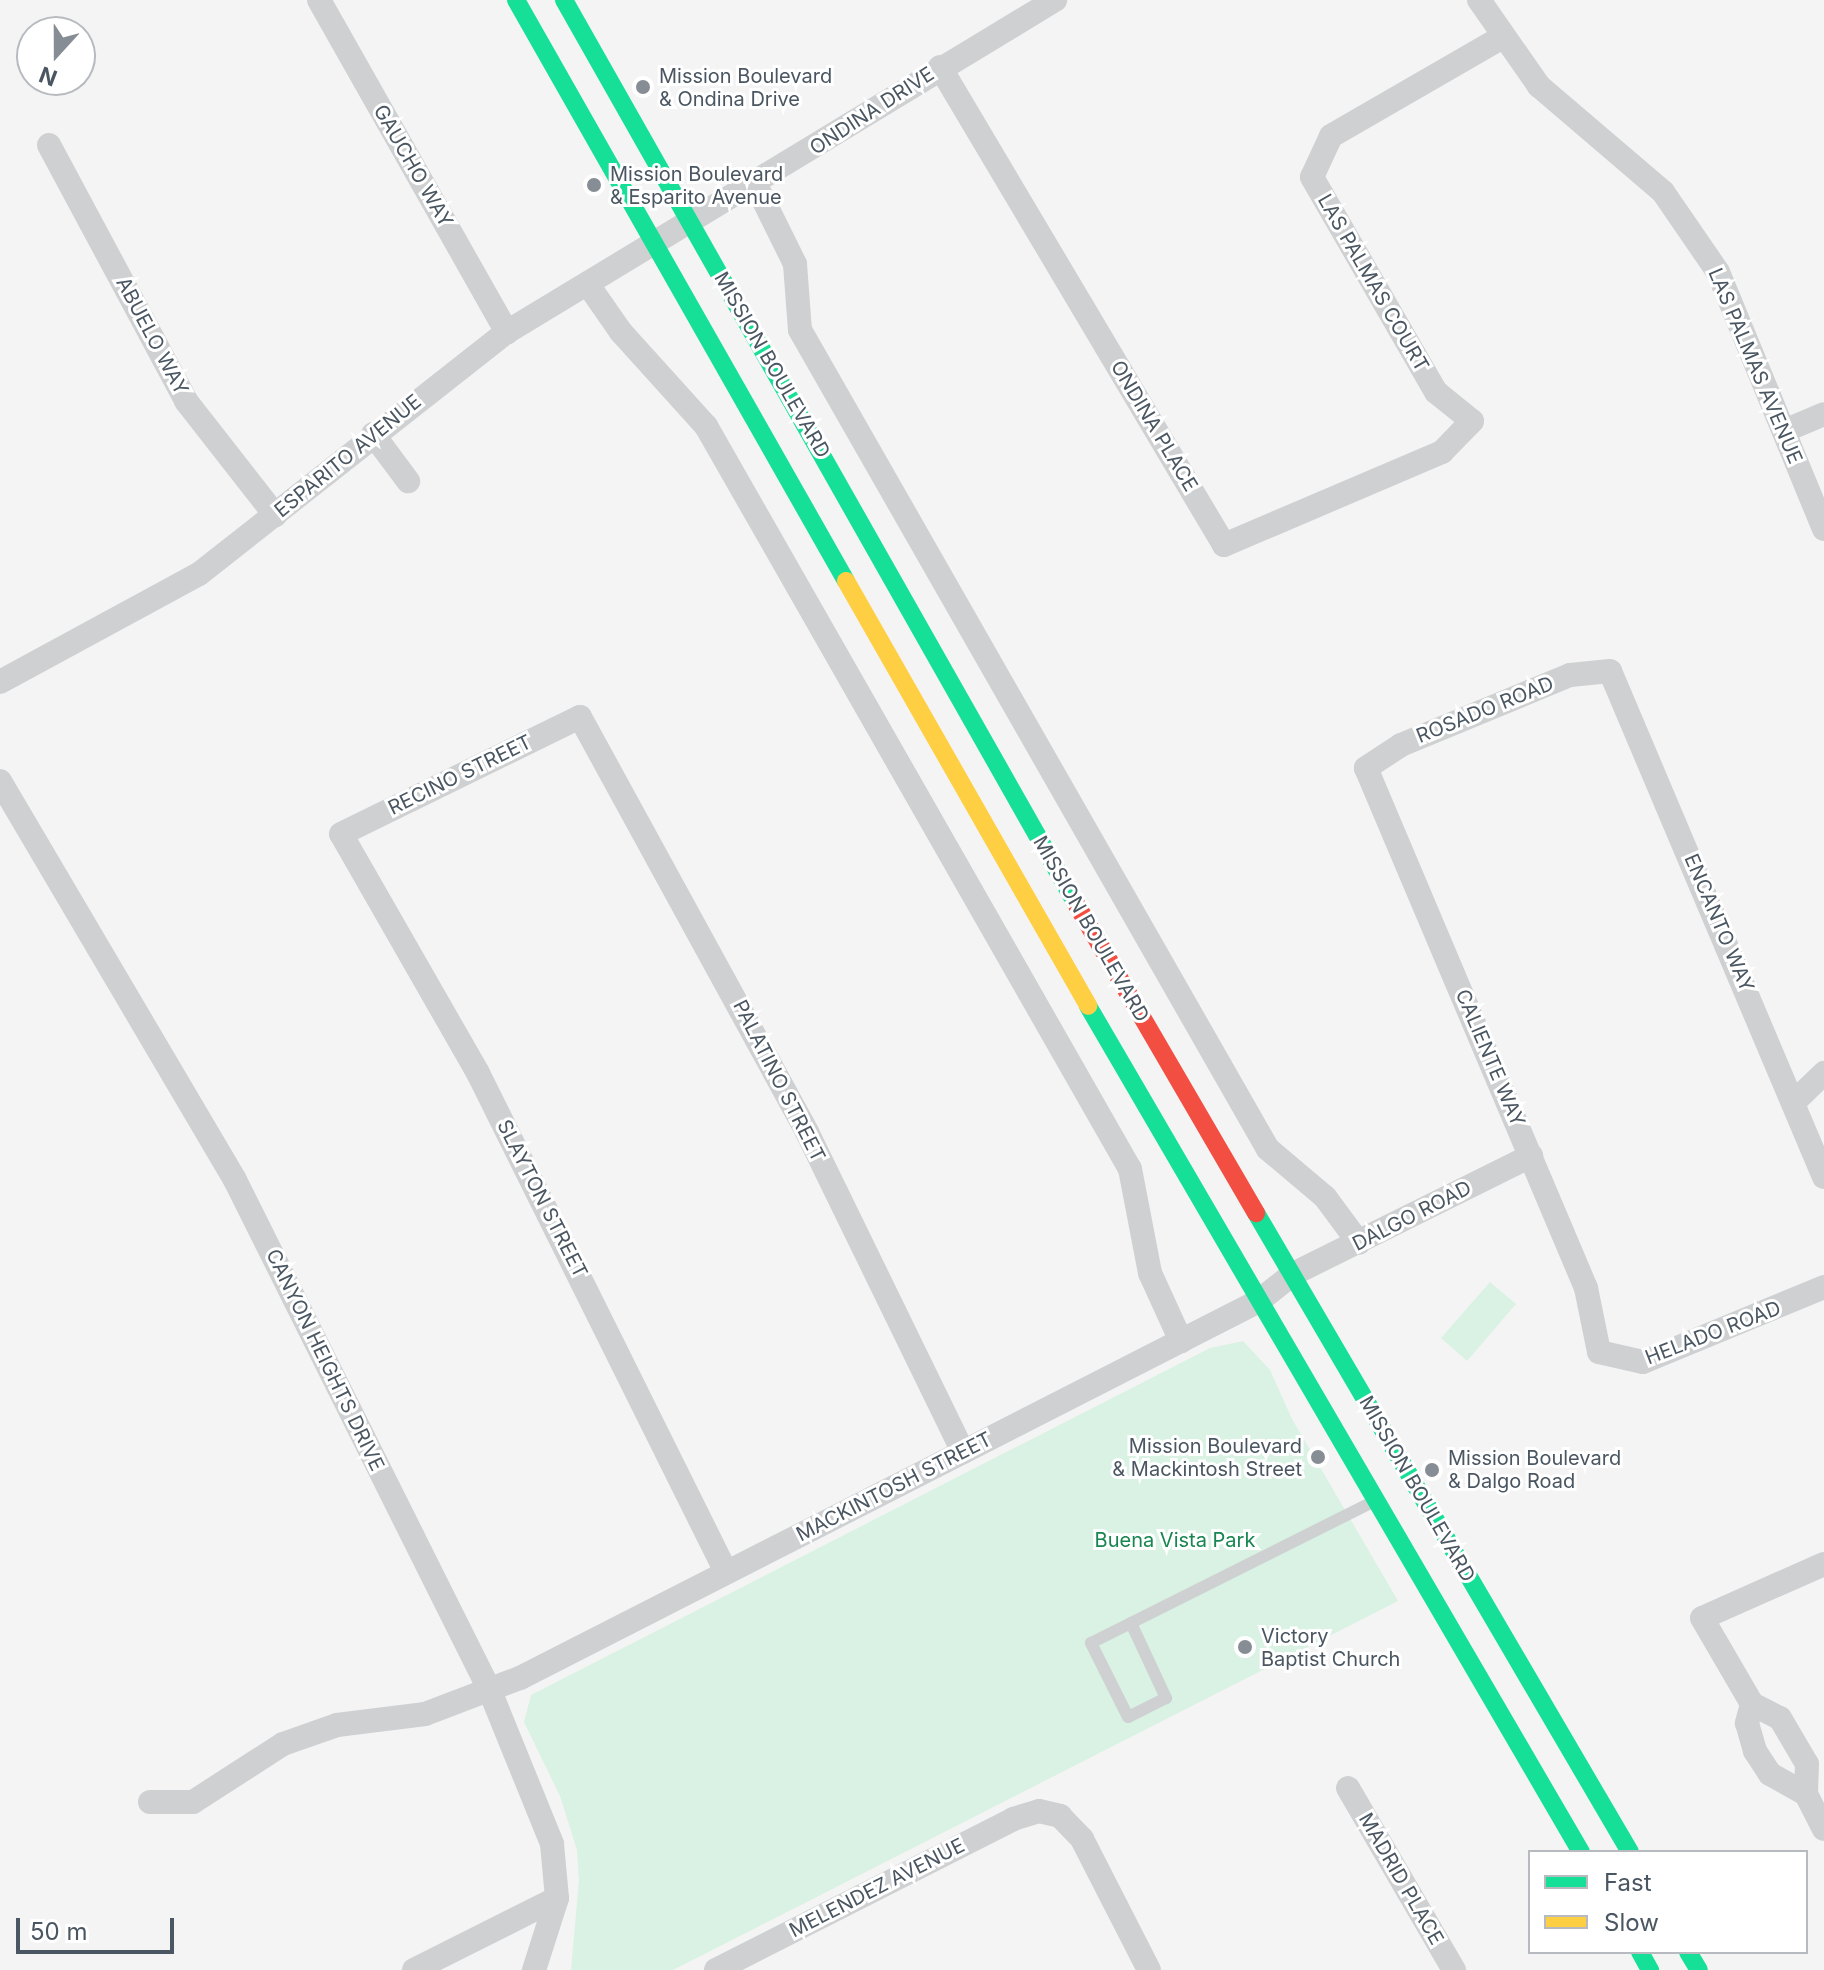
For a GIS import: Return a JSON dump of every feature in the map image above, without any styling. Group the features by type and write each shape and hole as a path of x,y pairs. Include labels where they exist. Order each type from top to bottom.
{"main road":[{"name":"MISSION BOULEVARD","path":"516,0 1259,1301 1580,1850"},
{"name":"MISSION BOULEVARD","path":"564,0 1137,1010 1629,1850"}],"street":[{"name":"GAUCHO WAY","path":"319,0 507,332"},
{"name":"ONDINA DRIVE","path":"692,224 940,67 1055,0"},
{"name":"LAS PALMAS AVENUE","path":"1479,0 1501,38 1539,86 1663,192 1718,272 1824,529"},
{"name":"LAS PALMAS COURT","path":"1472,421 1436,392 1312,177 1331,136 1501,38"},
{"name":"ONDINA PLACE","path":"940,67 1224,545 1442,452 1472,421"},
{"name":"ABUELO WAY","path":"49,145 186,401 275,515"},
{"name":"MISSION BOULEVARD","path":"756,185 795,264 800,330 1268,1149 1325,1197 1359,1243"},
{"name":"ESPARITO AVENUE","path":"0,682 199,574 373,434 507,332 692,224"},
{"path":"589,286 621,332 706,426 1130,1169 1150,1273 1181,1341"},
{"path":"1784,431 1824,414"},
{"path":"373,434 408,481"},
{"name":"ROSADO ROAD","path":"1366,768 1401,745 1570,675 1610,671"},
{"name":"ENCANTO WAY","path":"1610,671 1824,1177"},
{"name":"RECINO STREET","path":"341,834 580,717"},
{"name":"PALATINO STREET","path":"580,717 807,1132 963,1452"},
{"name":"CALIENTE WAY","path":"1366,768 1586,1288 1599,1352"},
{"name":"CANYON HEIGHTS DRIVE","path":"0,781 13,796 235,1180 490,1691 552,1844 557,1898 534,1970"},
{"name":"SLAYTON STREET","path":"341,834 478,1073 726,1572"},
{"path":"1794,1102 1824,1073"},
{"path":"1794,1102 1824,1098"},
{"name":"DALGO ROAD","path":"1293,1274 1531,1156"},
{"name":"MACKINTOSH STREET","path":"150,1802 193,1802 283,1744 337,1725 425,1714 490,1691 1259,1301 1293,1274"},
{"name":"HELADO ROAD","path":"1599,1352 1643,1362 1824,1287"},
{"path":"1824,1564 1702,1618 1752,1704 1780,1718 1807,1764 1806,1794 1824,1829"},
{"path":"1752,1704 1747,1723 1755,1751 1770,1774 1806,1794"},
{"name":"MADRID PLACE","path":"1348,1788 1454,1970"},
{"name":"MELENDEZ AVENUE","path":"716,1970 1013,1819 1039,1811 1060,1816 1082,1839 1149,1970"},
{"path":"414,1970 557,1898"}],"lane":[{"path":"1131,1623 1166,1698 1128,1717 1091,1643 1375,1500"}],"green space":[{"path":"1490,1282 1516,1304 1467,1361 1441,1338"},
{"name":"Buena Vista Park","path":"1243,1341 1270,1370 1292,1419 1398,1601 673,1970 571,1970 579,1880 577,1850 560,1796 524,1722 531,1695 1210,1348"}],"traffic: fast":[{"path":"516,0 846,581"},
{"path":"564,0 1075,902"},
{"path":"1088,1006 1580,1850"},
{"path":"1256,1213 1629,1850"},
{"path":"1641,1954 1650,1970"},
{"path":"1689,1954 1699,1970"}],"traffic: slow":[{"path":"846,581 1088,1006"}],"traffic: jam":[{"path":"1075,902 1256,1213"}],"place":[{"name":"Mission Boulevard & Ondina Drive","path":"643,87"},
{"name":"Mission Boulevard & Esparito Avenue","path":"594,185"},
{"name":"Mission Boulevard & Mackintosh Street","path":"1318,1457"},
{"name":"Mission Boulevard & Dalgo Road","path":"1432,1470"},
{"name":"Victory Baptist Church","path":"1245,1647"}]}
